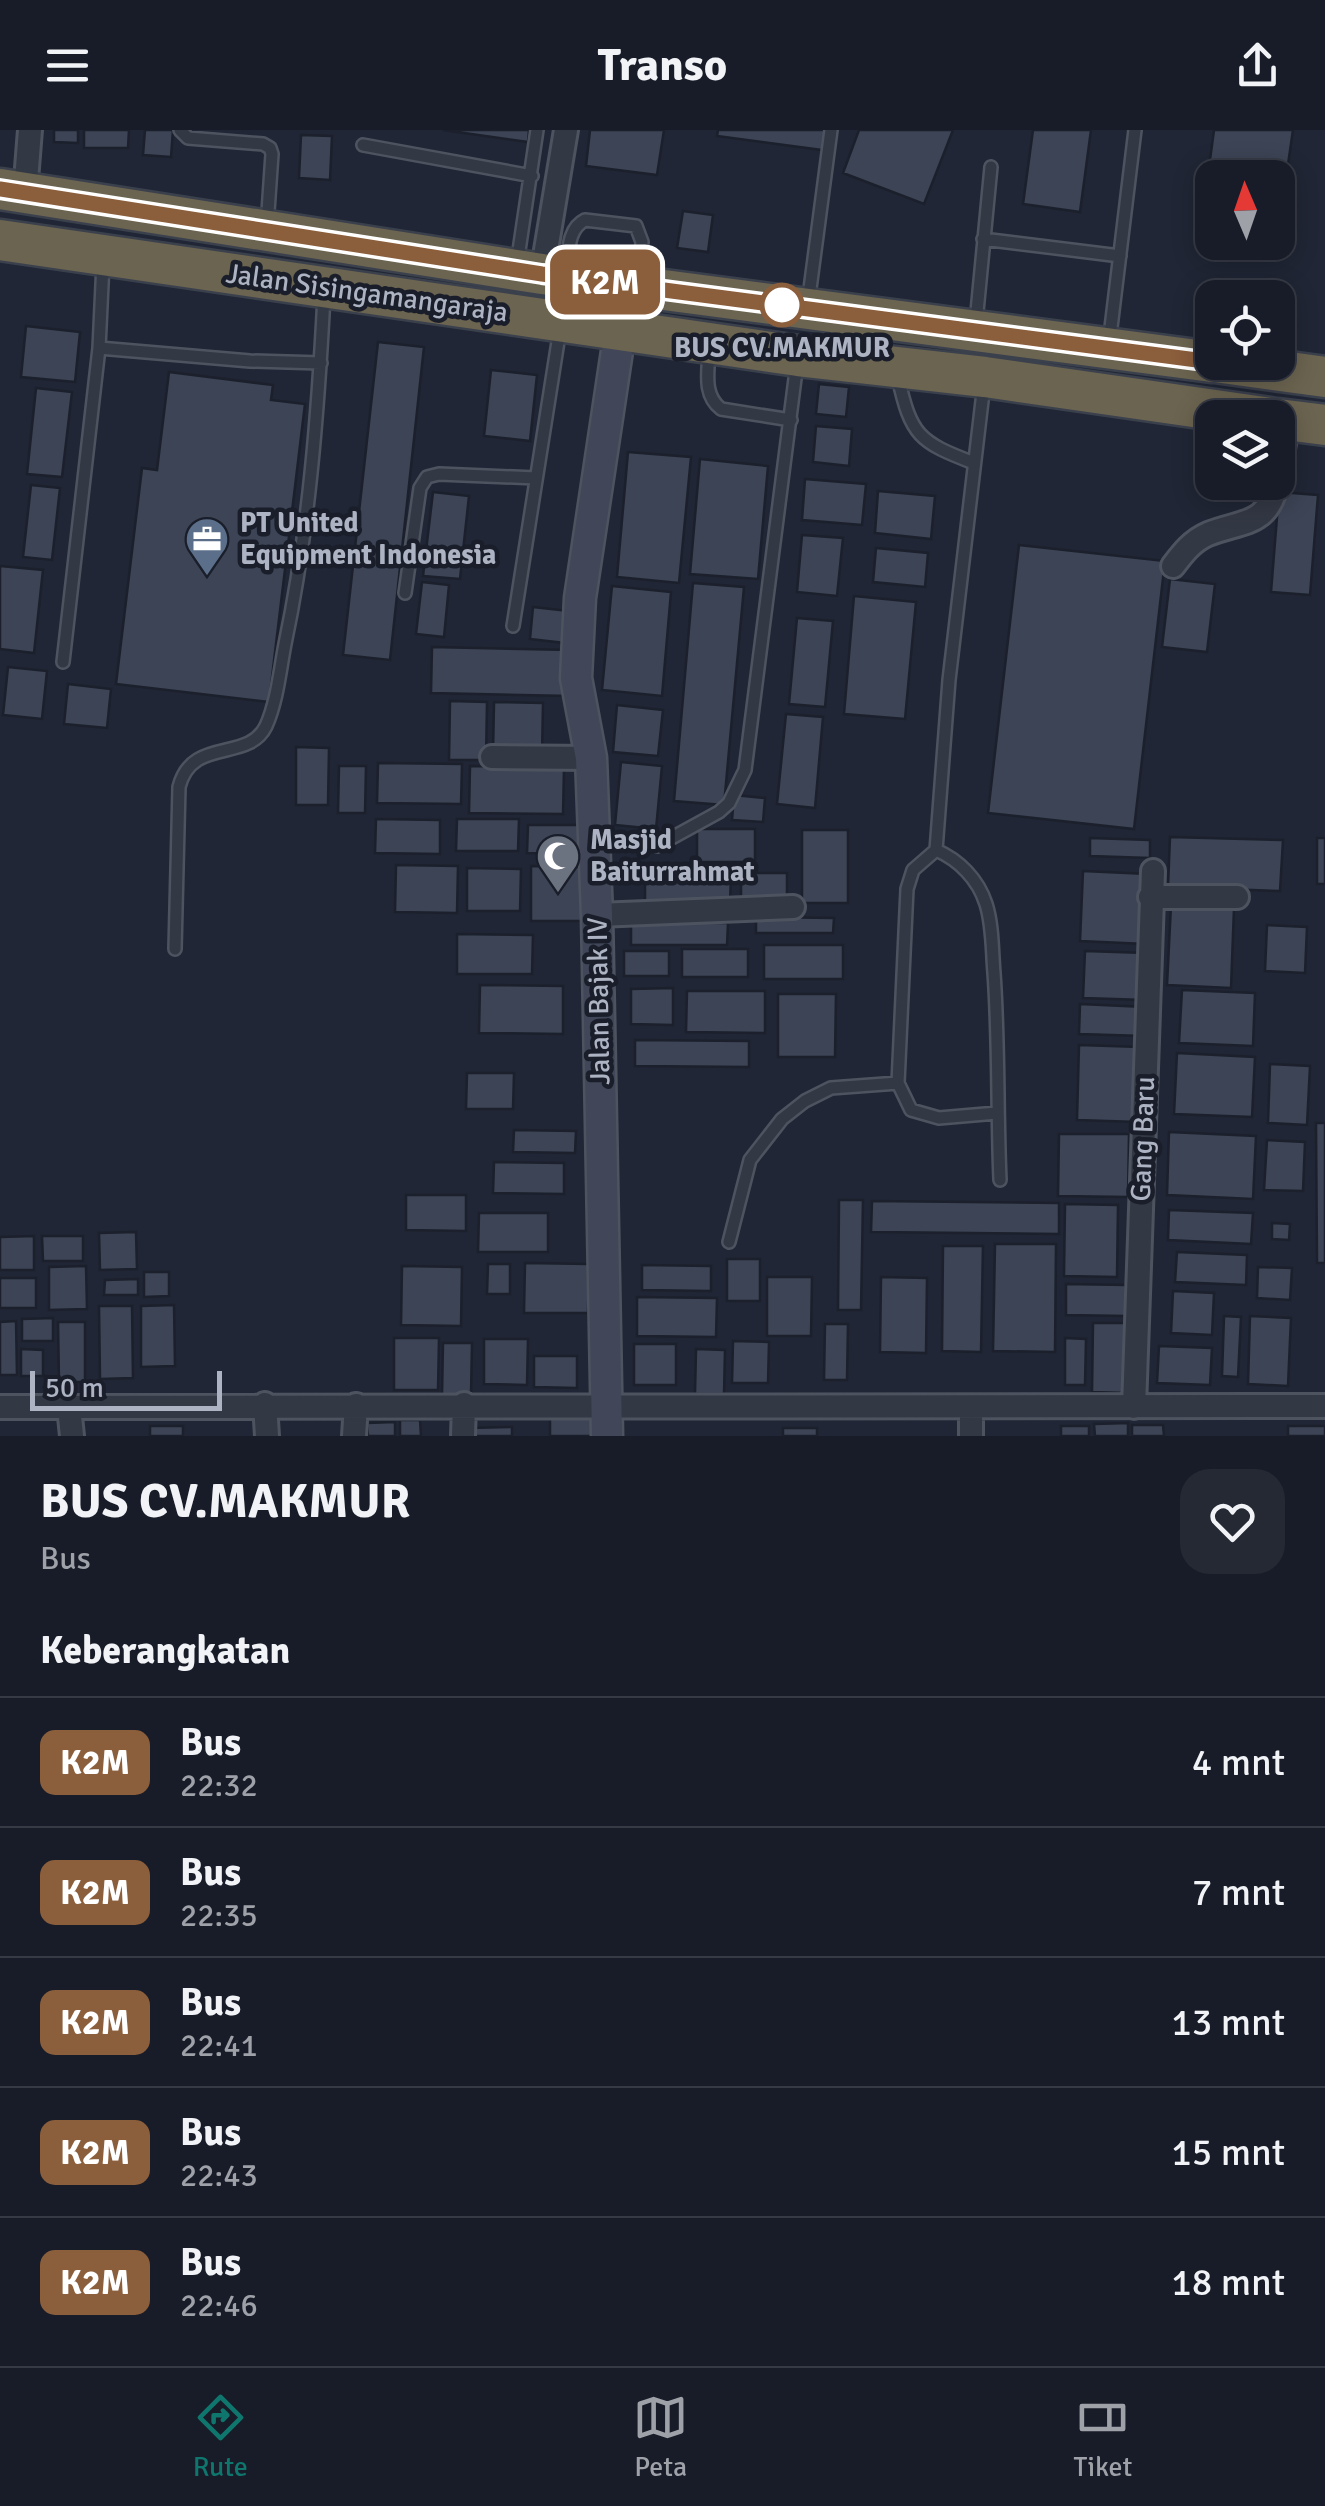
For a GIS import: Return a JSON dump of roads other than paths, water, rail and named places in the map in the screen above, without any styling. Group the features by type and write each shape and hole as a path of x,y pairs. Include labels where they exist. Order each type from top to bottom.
{"highway":[{"name":"Jalan Sisingamangaraja","path":"12,191 541,273 1195,359"},
{"name":"Jalan Sisingamangaraja","path":"0,240 798,356 985,376 1195,406"},
{"name":"Jalan Sisingamangaraja","path":"1295,374 1325,378"}],"street":[{"path":"12,191 30,130"},
{"path":"541,273 566,130"},
{"name":"Jalan Bajak IV","path":"606,1436 597,915 591,758 576,678 576,633 620,331"},
{"path":"1173,566 1189,546 1207,534 1240,526 1263,514 1273,500"},
{"path":"492,757 591,758"},
{"name":"Gang Baru","path":"1134,1407 1152,870"},
{"path":"1150,897 1237,896"},
{"path":"597,915 792,907"},
{"path":"265,1404 266,1436"},
{"path":"463,1436 464,1404"},
{"path":"354,1436 356,1405"},
{"path":"970,1406 971,1436"},
{"path":"0,1407 1325,1406"},
{"path":"69,1408 72,1436"}],"lane":[{"path":"180,130 188,138 263,144 270,148 267,230"},
{"path":"537,130 532,176 541,273"},
{"path":"808,308 831,130"},
{"path":"1108,348 1136,130"},
{"path":"364,145 532,176"},
{"path":"975,330 992,167"},
{"path":"541,273 585,220 636,226 642,242 638,286"},
{"path":"983,238 1120,256"},
{"path":"62,662 99,348 104,254"},
{"path":"175,950 179,787 183,770 198,757 247,743 264,731 270,716 290,618 319,408 324,287"},
{"path":"512,626 561,322"},
{"path":"710,343 708,374 712,402 721,409 791,420"},
{"path":"99,348 250,362 321,363"},
{"path":"657,846 719,812 729,803 745,770 798,356"},
{"path":"896,368 904,405 916,432 935,448 974,464"},
{"path":"985,376 950,680 936,850 913,870 908,888 898,1083 910,1110 939,1118 997,1113"},
{"path":"405,593 420,488 427,478 439,474 536,478"},
{"path":"936,850 954,858 986,903 997,1015 1000,1180"},
{"path":"729,1242 750,1160 782,1119 831,1088 898,1083"}],"place":[{"name":"BUS CV.MAKMUR","path":"782,305"},
{"name":"PT United Equipment Indonesia","path":"207,577"},
{"name":"Masjid Baiturrahmat","path":"558,894"}]}
